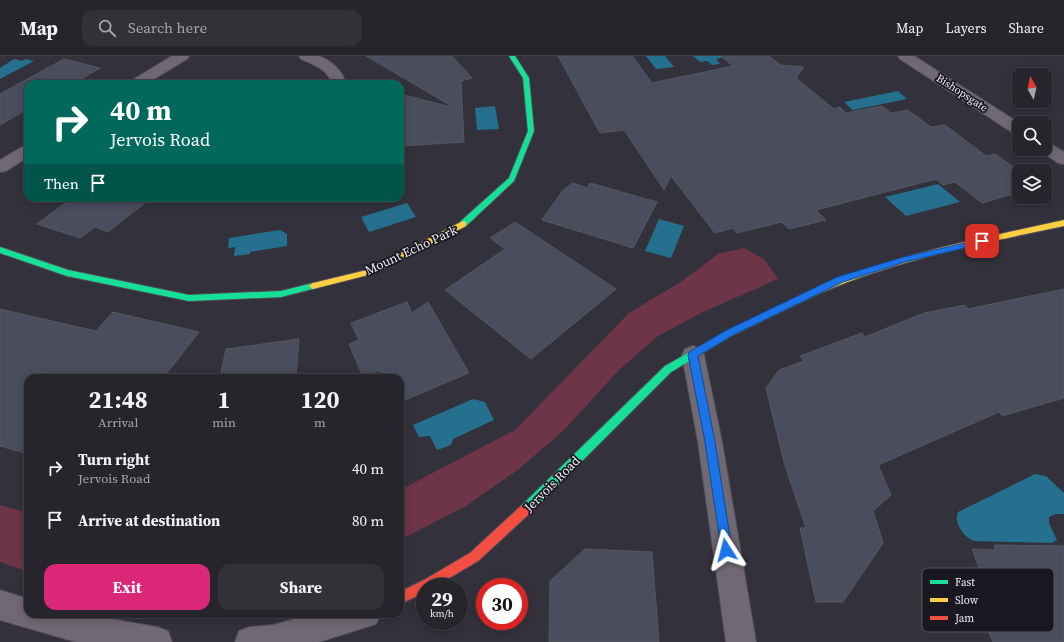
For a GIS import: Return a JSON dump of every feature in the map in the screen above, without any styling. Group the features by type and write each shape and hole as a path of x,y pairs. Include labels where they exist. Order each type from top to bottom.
{"street":[{"path":"143,80 182,56"},
{"path":"306,56 329,67 336,75 338,80"},
{"name":"Mount Echo Park","path":"0,250 67,273 189,298 281,294 369,272 461,226 512,179 531,131 526,78 512,56"},
{"name":"Bishopsgate","path":"905,56 1012,125"},
{"path":"1052,151 1064,159"},
{"path":"0,167 24,152"},
{"name":"Jervois Road","path":"404,596 474,557 524,511 668,369 730,333 840,280 904,259 1064,223"},
{"path":"693,355 710,442 741,642"},
{"path":"0,605 24,613"},
{"path":"43,618 87,630 157,642"},
{"path":"250,642 273,640 352,618"}],"shaded area":[{"path":"744,248 764,259 778,279 701,313 658,336 619,370 565,429 519,469 466,506 404,538 404,488 515,430 629,313 682,281 718,254"},
{"path":"0,505 24,512 24,571 0,562"}],"water":[{"path":"646,56 665,56 674,67 656,69"},
{"path":"693,56 731,56 716,59 720,64 712,65 707,61 700,62"},
{"path":"14,59 34,61 0,79 0,68"},
{"path":"898,91 907,99 853,110 844,102"},
{"path":"495,106 499,129 477,130 475,108"},
{"path":"938,184 960,202 906,216 885,197"},
{"path":"407,203 416,217 369,232 361,217"},
{"path":"659,219 684,226 671,258 645,251"},
{"path":"280,230 287,234 287,246 234,256 235,247 228,248 229,238"},
{"path":"473,399 485,402 494,420 453,439 451,445 437,450 430,436 419,437 413,425"},
{"path":"1035,474 1046,476 1064,493 1064,514 1056,514 1049,517 1049,523 1057,540 1052,543 974,541 963,533 958,525 958,512"}],"building":[{"path":"366,56 452,56 472,78 461,81 464,142 404,146 404,95 455,108"},
{"path":"558,56 632,56 652,83 733,66 721,56 769,56 780,65 804,67 796,78 834,109 840,107 846,113 882,106 891,113 908,110 931,127 945,125 986,156 995,154 1012,166 1012,194 982,203 955,182 943,185 936,179 816,210 826,220 789,229 782,222 737,233 733,228 715,233 671,176 664,190 624,130 600,133"},
{"path":"64,59 100,68 80,80 26,80"},
{"path":"24,81 24,111 0,125 0,94"},
{"path":"573,183 587,188 590,183 657,202 633,248 542,220 563,190"},
{"path":"67,202 146,202 108,232 95,227 80,238 37,224"},
{"path":"515,222 616,289 531,359 445,290 505,249 490,238"},
{"path":"1064,289 1064,398 1002,416 999,412 878,465 891,495 873,511 883,543 843,602 816,602 800,528 806,528 785,466 766,388 779,370 804,361 800,356 862,333 865,337 924,313 965,305 968,309"},
{"path":"407,302 412,313 428,302 469,373 404,400 404,374 381,374 379,370 370,374 362,374 349,344 359,340 351,323"},
{"path":"0,309 96,331 113,312 199,332 166,374 24,374 24,453 0,446"},
{"path":"299,339 296,374 221,374 226,349"},
{"path":"994,545 1064,546 1064,642 993,642 989,632 1054,632 1054,568 979,568 972,549 996,550"},
{"path":"585,549 652,552 659,642 549,642 550,581"}],"traffic: fast":[{"path":"463,224 512,179 531,131 526,78 512,56"},
{"path":"0,250 67,273 189,298 281,294 313,286"},
{"path":"526,509 668,369 730,333 815,292"}],"traffic: slow":[{"path":"815,292 844,279 905,259 969,243 1064,223"},
{"path":"313,286 369,272 463,224"}],"traffic: jam":[{"path":"404,596 474,557 526,509"}],"route":[{"path":"726,550 710,442 693,355 730,333 840,280 904,259 982,241"}]}
